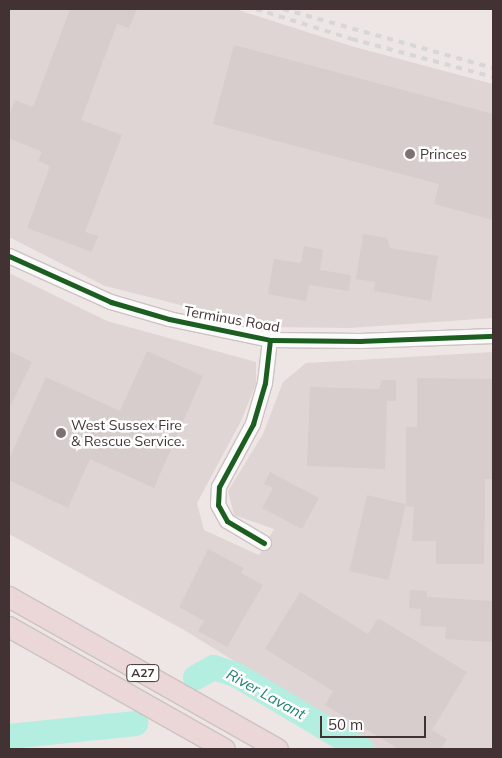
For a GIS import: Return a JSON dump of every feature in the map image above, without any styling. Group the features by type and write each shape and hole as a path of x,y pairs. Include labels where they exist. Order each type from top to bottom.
{"highway":[{"name":"A27","path":"9,597 278,749"},
{"name":"A27","path":"9,627 225,749"}],"street":[{"name":"Terminus Road","path":"9,256 111,302 169,318 270,340 361,341 493,336"},
{"path":"264,543 227,521 218,505 219,487 252,424 265,383 270,340"}],"shaded area":[{"path":"9,9 235,9 351,46 493,84 493,318 350,328 268,327 105,286 9,237"},
{"path":"9,273 107,321 256,362 256,384 241,421 197,503 204,530 259,555 274,529 234,515 228,491 263,434 283,382 306,363 493,352 493,749 377,749 184,630 9,534"}],"building":[{"path":"70,9 137,9 129,28 117,24 81,120 122,135 85,232 98,236 92,252 27,228 50,166 38,161 42,152 9,138 9,116 15,100 33,107"},
{"name":"Princes","path":"234,45 493,114 493,220 434,204 439,184 213,124"},
{"path":"363,234 387,238 390,248 438,256 431,301 374,291 375,282 356,279"},
{"path":"304,246 323,250 320,270 351,275 349,291 309,285 306,301 268,294 274,259 301,263"},
{"path":"9,351 32,362 9,409"},
{"path":"147,351 203,376 154,488 90,459 68,508 9,480 9,459 46,377 120,411"},
{"path":"417,378 493,379 493,479 485,479 484,564 436,564 436,541 412,541 414,507 406,506 406,427 417,427"},
{"path":"382,380 396,380 396,401 387,401 385,469 307,466 310,387 379,389"},
{"path":"270,472 319,498 302,529 262,508 273,488 264,484"},
{"path":"367,495 406,504 388,580 349,571"},
{"path":"208,549 244,568 241,573 263,585 227,647 198,631 204,621 179,607"},
{"path":"410,590 427,591 427,597 493,601 493,642 445,639 446,627 420,626 421,609 409,608"},
{"path":"300,592 368,634 378,618 467,672 432,730 447,739 441,749 399,749 325,705 333,691 265,649"}],"waterway":[{"name":"River Lavant","path":"195,677 213,667 235,674 361,749"},
{"name":"River Lavant","path":"9,736 135,723"}],"railway":[{"path":"256,9 352,39 493,77"},
{"path":"283,9 493,68"}],"cycle path":[{"path":"9,256 111,302 169,319 270,340 361,341 493,336"},
{"path":"264,543 227,521 218,505 219,487 253,424 265,383 270,340"}],"place":[{"name":"Princes","path":"410,154"},
{"name":"West Sussex Fire & Rescue Service.","path":"61,433"}]}
